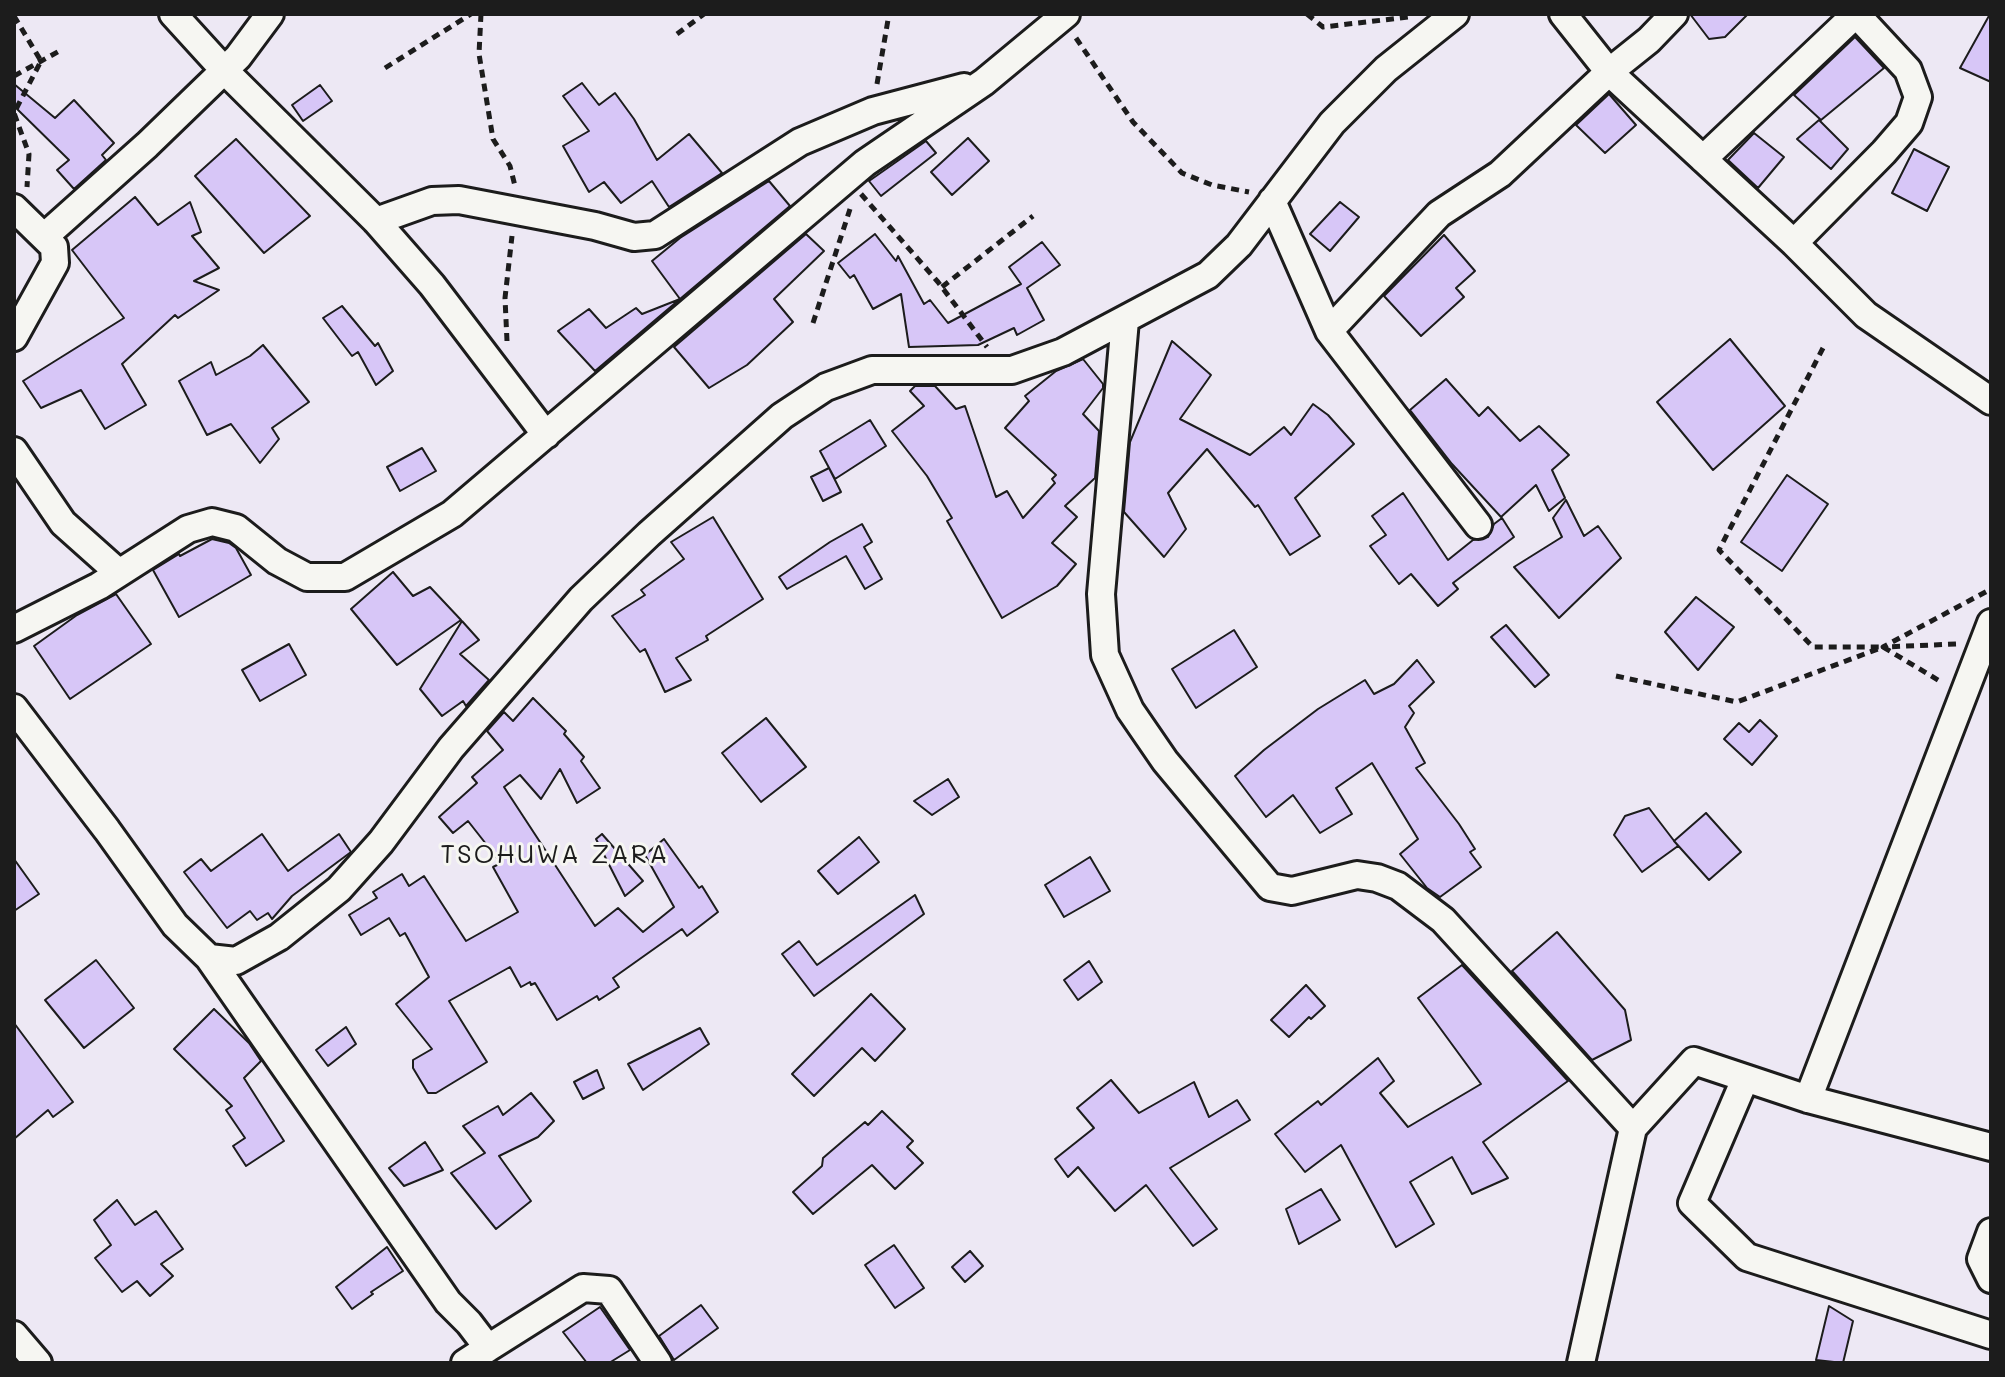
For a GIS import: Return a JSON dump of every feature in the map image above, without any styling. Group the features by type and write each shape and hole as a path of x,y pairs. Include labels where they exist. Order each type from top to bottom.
{"street":[{"path":"173,14 224,70 376,221 432,285 546,435"},
{"path":"44,237 147,145 238,57 270,14"},
{"path":"209,958 236,961 279,937 339,889 381,842 451,748 581,599 659,524 782,416 826,387 872,370 1012,370 1063,352 1208,275 1239,245 1332,123 1386,69 1455,14"},
{"path":"1563,14 1609,72 1794,243 1866,315 1991,401"},
{"path":"1329,331 1439,214 1500,174 1674,14"},
{"path":"1703,159 1856,14 1908,70 1918,97 1909,123 1794,243"},
{"path":"14,629 119,573 188,529 212,522 236,528 277,561 307,577 345,577 452,514 865,163 984,82 1064,16"},
{"path":"376,221 432,201 459,200 595,226 634,237 655,235 800,142 873,111 984,82"},
{"path":"1272,201 1329,331 1478,525"},
{"path":"14,337 55,263 54,247 17,213"},
{"path":"1125,320 1101,594 1105,655 1130,710 1165,761 1270,887 1292,891 1357,875 1398,886 1443,920 1633,1128"},
{"path":"14,451 63,523 119,573"},
{"path":"1808,1099 1991,623"},
{"path":"14,708 166,914 209,958 448,1302 488,1348"},
{"path":"1581,1363 1633,1128 1694,1061 1808,1099 1991,1147"},
{"path":"1745,1079 1692,1203 1747,1257 1991,1335"},
{"path":"1991,1232 1981,1259 1991,1279"},
{"path":"465,1363 583,1288 609,1290 658,1363"},
{"path":"14,1335 38,1363"}],"path":[{"path":"385,68 471,14"},
{"path":"677,34 704,14"},
{"path":"1307,14 1323,27 1418,16"},
{"path":"14,16 41,61"},
{"path":"1064,16 1133,122 1182,173 1212,185 1248,191 1272,201"},
{"path":"14,76 63,49"},
{"path":"17,213 29,154 14,113 41,61"},
{"path":"813,323 857,189 942,287 1003,370"},
{"path":"942,287 1033,216"},
{"path":"1823,348 1719,550 1813,647 1961,643"},
{"path":"1616,676 1737,702 1883,647 1991,589"},
{"path":"1883,647 1954,690"}],"building":[{"path":"1690,14 1748,14 1725,37 1709,39"},
{"path":"1991,14 1991,82 1960,68"},
{"path":"1855,37 1884,68 1821,120 1794,95"},
{"path":"582,83 599,105 615,93 657,160 689,134 722,173 669,207 652,181 621,203 604,182 589,192 563,146 589,131 563,96"},
{"path":"14,84 55,118 74,100 114,143 102,155 106,160 74,189 57,170 69,160 14,106"},
{"path":"320,85 332,101 303,121 292,105"},
{"path":"1609,94 1636,125 1605,153 1576,125"},
{"path":"1819,120 1848,149 1831,169 1797,139"},
{"path":"1754,133 1784,157 1758,188 1728,160"},
{"path":"968,138 989,161 952,195 931,172"},
{"path":"236,139 310,216 264,253 195,176"},
{"path":"926,141 936,153 881,196 869,181"},
{"path":"1914,149 1949,167 1927,211 1892,193"},
{"path":"769,181 790,206 680,299 652,261 680,238"},
{"path":"135,197 158,225 190,202 201,232 192,236 219,268 194,281 219,290 178,318 175,315 122,364 146,405 105,429 81,390 41,408 23,381 124,318 72,250"},
{"path":"1340,202 1359,217 1330,251 1310,234"},
{"path":"806,234 824,251 774,299 793,322 747,365 709,388 674,347"},
{"path":"875,234 896,261 898,256 924,304 930,300 948,323 1021,284 1009,267 1042,242 1060,265 1027,288 1044,320 1017,335 1014,328 978,345 909,347 901,294 873,309 854,275 850,278 838,263"},
{"path":"1444,235 1475,271 1456,288 1464,297 1421,336 1384,296"},
{"path":"680,299 595,371 558,331 589,309 606,328 636,308 642,314"},
{"path":"342,306 375,346 378,343 393,371 376,385 358,352 352,356 323,318"},
{"path":"1730,339 1785,406 1713,470 1657,402"},
{"path":"1172,341 1211,375 1180,419 1250,455 1284,427 1291,435 1313,404 1328,415 1354,444 1295,498 1320,536 1290,555 1258,505 1255,507 1207,449 1168,493 1186,529 1164,557 1124,512 1130,442"},
{"path":"263,345 309,402 272,428 279,439 260,463 231,424 207,435 179,381 211,362 216,375"},
{"path":"1083,359 1103,384 1083,414 1099,431 1095,478 1065,506 1077,517 1052,543 1076,564 1057,586 1002,618 947,521 952,518 927,476 892,431 924,406 910,391 915,386 935,386 956,409 965,406 996,497 1007,491 1023,518 1055,483 1052,479 1056,475 1005,428 1029,401 1025,396 1056,371"},
{"path":"1446,379 1479,416 1488,407 1520,441 1539,426 1569,455 1552,470 1565,498 1549,511 1536,485 1501,517 1452,464 1410,410"},
{"path":"870,420 886,446 835,479 820,451"},
{"path":"422,448 436,471 400,491 387,467"},
{"path":"829,468 841,492 823,501 811,477"},
{"path":"1787,475 1828,504 1782,571 1741,542"},
{"path":"1403,493 1448,560 1473,540 1488,537 1494,524 1502,518 1514,537 1453,583 1458,589 1438,606 1411,574 1399,584 1370,546 1386,535 1372,516"},
{"path":"1566,500 1584,536 1598,526 1621,558 1559,618 1514,567 1562,537 1553,518"},
{"path":"713,517 763,599 706,636 708,640 676,658 691,680 665,692 645,649 640,652 612,616 645,595 641,590 684,559 671,542"},
{"path":"862,524 872,542 864,547 882,579 865,589 846,556 787,589 779,577"},
{"path":"212,539 236,548 251,575 179,617 153,570"},
{"path":"393,572 413,596 430,587 461,620 397,665 351,609"},
{"path":"116,594 151,644 70,699 34,646 77,615"},
{"path":"1696,597 1734,627 1698,670 1665,632"},
{"path":"462,621 479,640 460,654 489,680 466,706 463,701 442,716 420,689"},
{"path":"1506,625 1549,675 1535,687 1491,637"},
{"path":"1234,630 1257,667 1196,708 1172,669"},
{"path":"289,644 306,675 260,701 242,670"},
{"path":"1417,660 1434,682 1409,706 1414,713 1405,727 1425,763 1416,768 1459,824 1475,849 1470,852 1481,867 1440,897 1427,888 1400,854 1418,839 1372,763 1336,788 1352,814 1320,833 1293,795 1266,817 1235,776 1318,709 1365,680 1374,694 1394,684"},
{"path":"533,698 566,731 564,734 584,757 581,761 600,788 577,803 560,769 541,799 520,775 504,787 595,926 618,908 643,932 674,907 645,855 664,839 699,888 702,886 718,912 687,936 682,929 613,978 619,987 557,1020 535,983 521,987 510,967 449,1001 487,1062 436,1093 428,1093 413,1068 413,1060 432,1049 396,1004 429,977 405,933 400,936 389,918 361,935 349,915 377,898 373,892 402,874 409,886 424,876 466,941 518,912 493,867 501,863 468,821 453,833 439,817 477,783 472,777 503,750 487,731 504,712 513,721"},
{"path":"766,718 806,767 761,802 722,753"},
{"path":"1760,720 1777,736 1752,765 1724,739 1739,723 1749,732"},
{"path":"948,779 959,797 932,815 914,801"},
{"path":"1649,808 1678,846 1642,872 1614,835 1625,816"},
{"path":"1706,813 1741,852 1709,880 1674,841"},
{"path":"262,834 288,871 339,834 351,852 292,896 272,919 268,913 257,920 250,911 227,928 184,872 201,859 211,871"},
{"path":"602,834 643,881 625,896 596,839"},
{"path":"859,837 879,862 838,894 818,871"},
{"path":"1090,857 1110,891 1064,917 1045,885"},
{"path":"14,859 39,894 14,911"},
{"path":"915,895 924,914 814,996 782,954 799,941 817,965"},
{"path":"1557,932 1625,1010 1631,1040 1592,1060 1512,971"},
{"path":"96,960 134,1008 84,1048 45,1000"},
{"path":"1089,961 1102,982 1078,1000 1064,980"},
{"path":"1462,965 1568,1081 1483,1142 1508,1178 1472,1194 1452,1157 1410,1182 1434,1224 1396,1247 1341,1145 1305,1172 1275,1134 1318,1101 1321,1105 1378,1058 1394,1081 1380,1093 1408,1127 1481,1084 1418,998"},
{"path":"1306,985 1325,1006 1289,1037 1271,1020"},
{"path":"871,994 905,1029 875,1061 862,1048 814,1096 792,1074"},
{"path":"214,1009 249,1043 261,1061 244,1078 284,1141 246,1166 233,1146 245,1138 226,1110 232,1106 174,1049"},
{"path":"14,1023 73,1102 53,1117 48,1110 14,1139"},
{"path":"346,1027 356,1044 328,1066 316,1050"},
{"path":"700,1028 709,1044 643,1090 628,1064"},
{"path":"597,1070 604,1088 583,1099 574,1082"},
{"path":"1111,1080 1139,1113 1194,1082 1209,1117 1237,1100 1250,1120 1170,1168 1217,1229 1193,1246 1146,1185 1115,1211 1078,1167 1068,1177 1055,1159 1094,1128 1077,1108"},
{"path":"531,1093 554,1121 538,1137 499,1156 531,1201 496,1229 451,1173 485,1153 463,1126 498,1106 503,1115"},
{"path":"882,1111 913,1141 907,1147 923,1163 895,1189 872,1165 813,1214 793,1192 822,1166 823,1158"},
{"path":"425,1142 443,1170 404,1186 389,1168"},
{"path":"1321,1189 1340,1220 1299,1244 1286,1209"},
{"path":"117,1200 135,1225 156,1211 183,1249 161,1264 173,1276 150,1296 137,1281 122,1292 95,1258 111,1245 94,1220"},
{"path":"894,1245 924,1288 895,1308 865,1265"},
{"path":"387,1247 403,1271 352,1309 336,1287"},
{"path":"970,1251 983,1266 965,1282 952,1267"},
{"path":"701,1305 718,1328 674,1360 659,1336"},
{"path":"1829,1306 1853,1321 1843,1363 1816,1360"},
{"path":"600,1307 630,1350 609,1363 587,1363 563,1332"}],"district":[{"name":"TSOHUWA ZARA","path":"555,855"}]}
